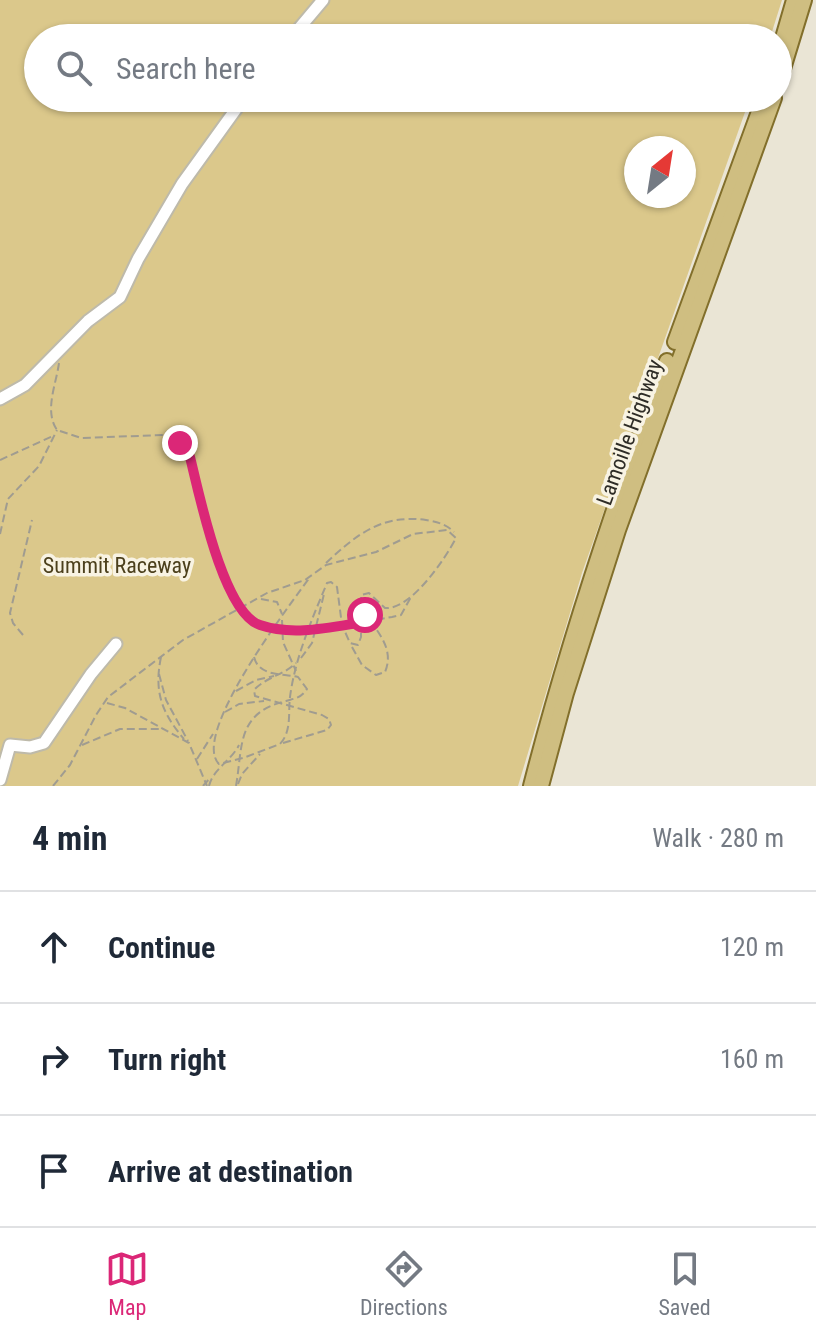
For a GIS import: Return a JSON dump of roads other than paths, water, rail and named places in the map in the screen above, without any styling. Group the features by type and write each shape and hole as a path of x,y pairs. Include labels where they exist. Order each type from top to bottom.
{"main road":[{"path":"787,24 794,0"},
{"path":"792,39 804,0"},
{"name":"Lamoille Highway","path":"531,786 565,662 603,543 759,112"},
{"name":"Lamoille Highway","path":"541,786 625,506 769,112"}],"street":[{"path":"303,24 323,0"},
{"path":"0,399 25,385 88,321 120,297 138,259 182,184 234,112"},
{"path":"0,784 10,745 30,747 44,743 96,667 116,644"}],"park label":[{"name":"Summit Raceway","path":"117,565"}]}
